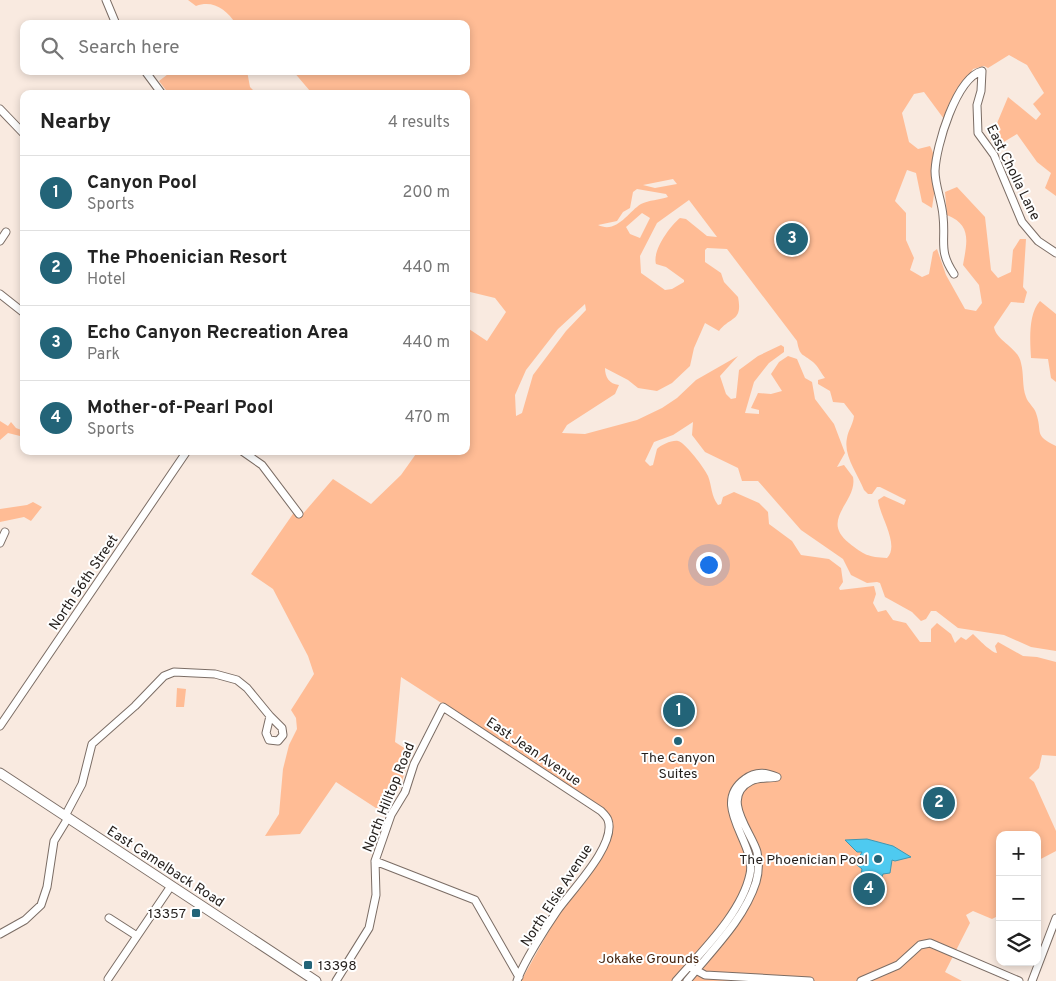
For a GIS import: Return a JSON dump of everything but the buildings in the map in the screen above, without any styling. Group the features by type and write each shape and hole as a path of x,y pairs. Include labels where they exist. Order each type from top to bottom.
{"main road":[{"name":"East Camelback Road","path":"0,773 314,980"}],"street":[{"path":"106,0 114,20"},
{"name":"East Cholla Lane","path":"954,274 943,253 943,215 935,173 936,157 953,105 974,73 982,71 981,90 977,105 978,133 990,147 1022,222 1038,240 1056,253"},
{"path":"148,75 159,90"},
{"path":"0,109 20,130"},
{"path":"0,241 6,232"},
{"path":"0,294 20,311"},
{"name":"North 56th Street","path":"0,726 184,455"},
{"path":"248,455 262,465 299,514"},
{"path":"0,543 5,532"},
{"path":"0,934 25,920 41,905 47,887 54,841 82,784 92,744 135,706 164,676 174,672 215,674 237,680 247,688 270,716"},
{"name":"East Jean Avenue","path":"443,707 601,811 608,820"},
{"name":"North Hilltop Road","path":"336,981 369,928 376,895 376,861 392,816 406,792 414,764 443,707"},
{"path":"0,711 8,715"},
{"path":"676,981 692,968 737,919 750,897 759,867 756,850 744,828 738,801 743,787 751,781 777,777 769,774 751,775 743,780 734,793 731,810 737,828 749,851 750,874 741,898 731,915 692,968 686,981"},
{"name":"North Elsie Avenue","path":"518,979 557,911 590,870 597,858 608,831 608,820"},
{"path":"376,861 475,900 518,979"},
{"path":"108,979 171,886"},
{"path":"109,918 137,936"},
{"path":"1032,981 1056,918"},
{"path":"861,981 898,965 920,945 930,942 1019,981"},
{"path":"692,968 705,976 810,981"}],"green space":[{"name":"Jokake Grounds","path":"188,0 1056,0 1056,196 1045,188 1051,173 1037,162 1017,134 997,146 990,140 1008,97 1036,120 1041,114 1033,104 1044,93 1027,65 1009,55 988,68 984,66 973,69 944,119 924,92 914,94 902,113 909,142 918,149 930,146 933,152 936,176 932,208 922,202 916,173 907,170 895,201 906,213 906,240 914,258 910,270 922,277 929,274 933,252 937,249 946,275 965,309 976,311 982,303 979,285 963,265 966,235 961,224 947,215 945,192 957,187 985,217 991,270 998,278 1011,272 1013,250 1020,239 1026,239 1023,287 1027,292 1024,303 1011,302 994,327 999,336 1019,357 1025,393 1036,413 1041,436 1056,446 1056,651 1031,647 1004,635 958,628 936,611 931,611 926,619 921,621 912,612 885,597 880,583 867,583 851,575 843,559 801,530 758,481 742,481 738,468 705,452 692,435 693,422 673,435 654,442 645,461 650,466 653,465 659,447 673,441 678,441 694,456 706,473 718,505 721,504 723,497 734,492 759,503 768,512 769,524 792,541 801,555 829,559 841,568 843,582 839,588 840,590 874,586 876,594 873,603 878,612 886,610 893,620 906,623 920,642 931,642 931,629 937,623 951,634 955,643 961,637 966,640 973,634 997,653 995,646 998,642 1023,656 1037,657 1056,662 1056,756 1042,755 1039,768 1029,778 1034,782 1056,831 1056,851 1041,859 1041,831 996,831 996,917 992,919 973,911 966,915 970,923 945,972 962,981 521,981 556,918 592,872 602,853 610,819 533,762 401,677 395,742 412,753 399,789 382,812 336,782 300,834 265,836 279,814 283,769 289,745 297,729 296,718 291,710 314,674 308,656 273,589 251,574 295,511 301,516 333,479 371,504 401,475 415,455 470,455 470,330 487,341 506,312 495,298 470,292 470,90 309,90 296,75 470,75 470,20 233,20 219,7 208,4 196,6","holes":["673,179 677,184 655,188 643,185","637,189 666,194 668,197 641,204 622,221 611,227 598,225 617,221 623,212 630,208 633,192","689,200 717,237 707,236 686,219 680,218 663,239 655,259 656,264 666,267 684,280 684,282 672,289 665,290 641,273 640,256 657,223","642,213 650,218 640,238 630,234 626,227","707,248 727,249 797,341 800,352 815,364 825,378 818,380 818,384 830,391 833,402 844,403 854,416 846,445 849,458 864,490 868,494 872,494 877,487 880,487 906,500 904,505 884,496 878,500 890,538 891,546 887,558 863,553 849,543 841,534 838,518 853,486 853,477 844,465 837,467 845,453 834,424 815,399 812,382 805,378 797,359 788,356 779,362 771,374 782,391 771,394 758,393 751,408 759,410 759,414 745,413 754,382 769,363 784,352 784,347 781,345 758,356 739,370 736,398 731,399 726,394 720,376 738,356 696,380 677,398 662,408 637,420 585,434 562,433 567,425 615,394 619,385 608,380 605,368 628,380 638,388 657,391 672,383 690,366 694,348 705,323 719,331 737,315 739,311 738,297 724,282 721,273 705,262 705,250","585,304 586,310 566,331 533,375 522,413 516,416 515,395 526,370 558,329"]},
{"path":"167,75 248,75 250,87 253,90 166,90 159,81"},
{"path":"1040,301 1056,314 1056,382 1051,378 1048,359 1031,358 1030,336 1033,313"},
{"path":"0,421 8,426 11,422 20,430 20,436 8,433 0,440"},
{"path":"33,502 42,507 31,521 24,517 0,522 0,509 27,505"},
{"path":"177,688 186,689 184,707 176,707"}],"water":[{"name":"The Phoenician Pool","path":"867,839 893,846 911,857 892,860 890,873 883,874 881,879 873,875 861,875 862,869 857,865 857,861 862,852 857,852 845,840"},
{"path":"863,883 873,885 880,891 874,893 865,892 858,886"}],"place":[{"name":"Echo Canyon Recreation Area","path":"792,239"},
{"name":"Canyon Pool","path":"679,711"},
{"name":"The Canyon Suites","path":"678,741"},
{"name":"The Phoenician Resort","path":"939,803"},
{"name":"The Phoenician Pool","path":"878,859"},
{"name":"Mother-of-Pearl Pool","path":"869,889"},
{"name":"13357","path":"196,913"},
{"name":"13398","path":"308,965"}]}
